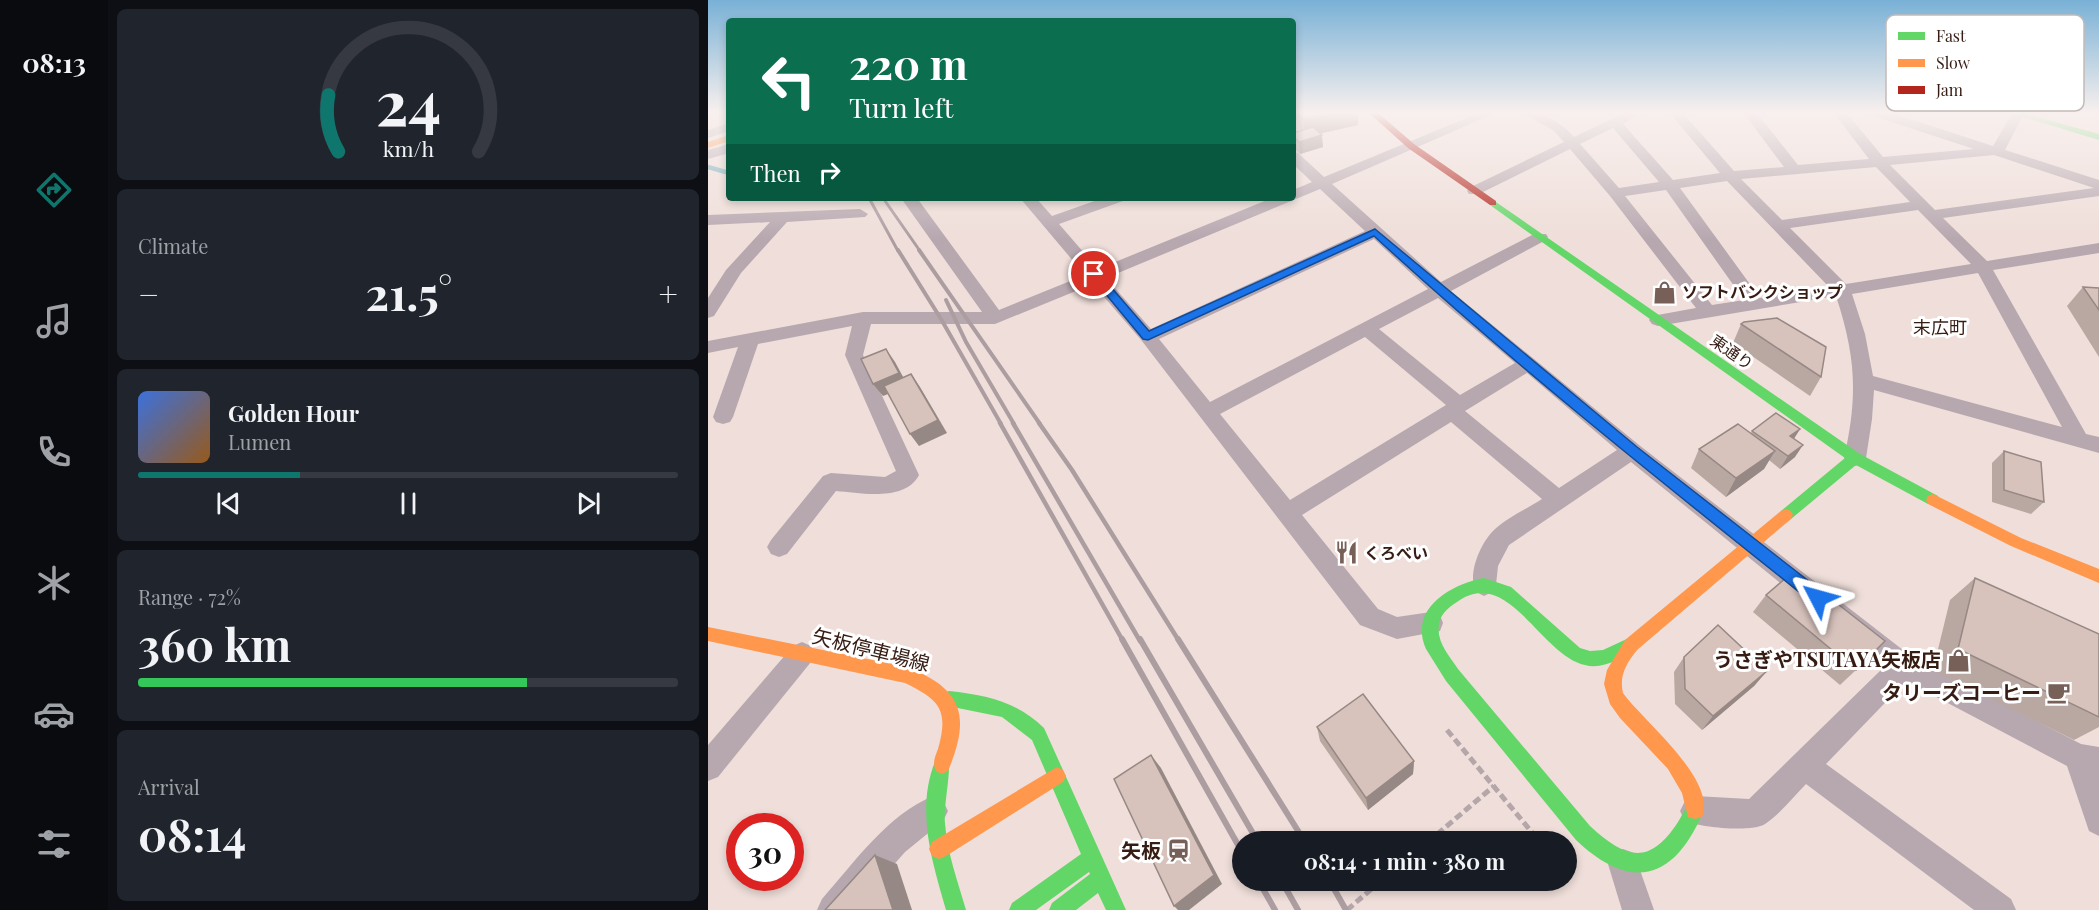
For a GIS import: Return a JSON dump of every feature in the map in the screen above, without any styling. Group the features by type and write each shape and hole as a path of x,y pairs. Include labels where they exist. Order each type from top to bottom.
{"main road":[{"name":"東通り","path":"1423,154 1855,458 1975,522 2099,576"},
{"path":"1631,645 1601,658 1588,660 1574,654 1506,592 1484,585 1466,588 1440,605 1431,623 1432,644 1452,675 1595,846 1610,858 1623,864 1641,865 1664,855 1679,838 1695,811 1693,798 1685,779 1621,705 1612,689 1617,662 1631,645 1855,458"},
{"name":"矢板停車場線","path":"708,634 907,675 938,688 949,699"},
{"path":"956,910 939,849 933,811 937,781 951,734 952,712 949,699 1002,706 1026,720 1038,734 1094,858 1110,904"},
{"path":"939,849 1057,776"},
{"path":"1019,910 1094,858"},
{"path":"1059,910 1102,878"}],"street":[{"path":"1296,194 1391,154"},
{"path":"1474,191 1549,154"},
{"path":"1582,154 1708,312"},
{"path":"1643,154 1670,185 1755,304"},
{"path":"1711,154 1842,290 1864,380 1861,428 1855,458"},
{"path":"1782,154 1794,170"},
{"path":"1873,154 1983,267 2089,442"},
{"path":"1615,193 1730,176 1966,154"},
{"path":"2008,154 2099,184"},
{"path":"1296,159 1439,290 1632,451 1903,666 2089,759 2099,821"},
{"path":"1778,225 2099,192"},
{"path":"911,201 955,259 994,318"},
{"path":"1031,201 1148,336 1369,617 1397,628 1431,623"},
{"path":"1049,222 1109,201"},
{"path":"708,347 863,318 994,318 1278,201"},
{"path":"708,220 860,214"},
{"path":"708,312 734,270 783,217"},
{"path":"1148,336 1375,232"},
{"path":"1208,412 1540,237"},
{"path":"1658,320 2099,248"},
{"path":"779,547 831,482 887,486 908,476 854,355 863,318"},
{"path":"1367,329 1557,500"},
{"path":"723,417 751,338"},
{"path":"1287,513 1528,364"},
{"path":"1864,380 2089,442"},
{"path":"1484,585 1486,564 1501,538 1632,451"},
{"path":"708,766 802,654"},
{"path":"1695,811 1754,814 1805,766 1903,666"},
{"path":"1805,766 2000,910"},
{"path":"833,910 894,841 933,811"},
{"path":"1623,864 1638,910"}],"path":[{"path":"1447,730 1531,831"},
{"path":"1441,831 1494,786"},
{"path":"1347,910 1369,891"}],"building":[{"path":"2083,287 2099,288 2099,310"},
{"path":"1777,318 1826,347 1821,377 1741,324"},
{"path":"886,349 899,373 873,384 861,359"},
{"path":"911,374 938,420 910,434 884,386"},
{"path":"1776,413 1800,429 1790,436 1803,445 1788,456 1752,431"},
{"path":"1738,424 1775,451 1736,478 1699,449"},
{"path":"2004,451 2041,462 2044,502 2004,490"},
{"path":"1788,576 1819,600 1825,594 1885,641 1856,670 1766,595"},
{"path":"1975,578 2099,634 2099,717 1958,649"},
{"path":"1718,625 1767,671 1713,716 1685,689 1684,657"},
{"path":"1363,694 1414,761 1366,798 1317,727"},
{"path":"1151,755 1214,875 1174,906 1114,779"},
{"path":"875,855 893,910 825,910"}],"waterway":[{"path":"708,167 726,172"}],"railway":[{"path":"871,201 898,251"},
{"path":"885,201 920,251"},
{"path":"898,250 941,319 1001,424"},
{"path":"919,250 1040,424"},
{"path":"946,300 966,342 1014,424"},
{"path":"1000,423 1123,641"},
{"path":"1013,423 1140,641"},
{"path":"1039,423 1072,470 1179,641"},
{"path":"1122,639 1232,834"},
{"path":"1140,639 1252,831"},
{"path":"1178,639 1298,831"},
{"path":"1264,891 1275,910"},
{"path":"1287,891 1298,910"},
{"path":"1335,891 1346,910"}],"traffic: fast":[{"path":"1493,203 1855,458 1933,500"},
{"path":"1786,515 1855,458"},
{"path":"1631,645 1597,659 1574,654 1518,601 1506,592 1484,585 1466,588 1440,605 1431,623 1432,644 1452,675 1583,833 1607,853 1619,860 1631,863 1642,864 1654,860 1666,852 1678,839 1695,810"},
{"path":"949,699 998,707 1018,717 1038,734 1116,910"},
{"path":"942,765 937,785 935,821 940,856 956,910"},
{"path":"1019,910 1093,858"},
{"path":"1059,910 1102,878"}],"traffic: slow":[{"path":"1933,500 2016,542 2099,576"},
{"path":"1695,810 1691,792 1675,763 1626,712 1616,698 1613,684 1615,670 1631,645 1786,515"},
{"path":"708,634 907,675 924,683 946,700 950,710 951,733 942,765"},
{"path":"939,849 1057,776"}],"traffic: jam":[{"path":"1423,154 1493,203"}],"place":[{"name":"ソフトバンクショップ","path":"1664,292"},
{"name":"くろべい","path":"1346,553"},
{"name":"うさぎやTSUTAYA矢板店","path":"1959,660"},
{"name":"タリーズコーヒー","path":"2059,693"},
{"name":"矢板","path":"1179,851"}],"district":[{"name":"末広町","path":"1940,328"}],"route":[{"path":"1094,274 1148,336 1375,232 1439,290 1632,451 1818,598"}]}
